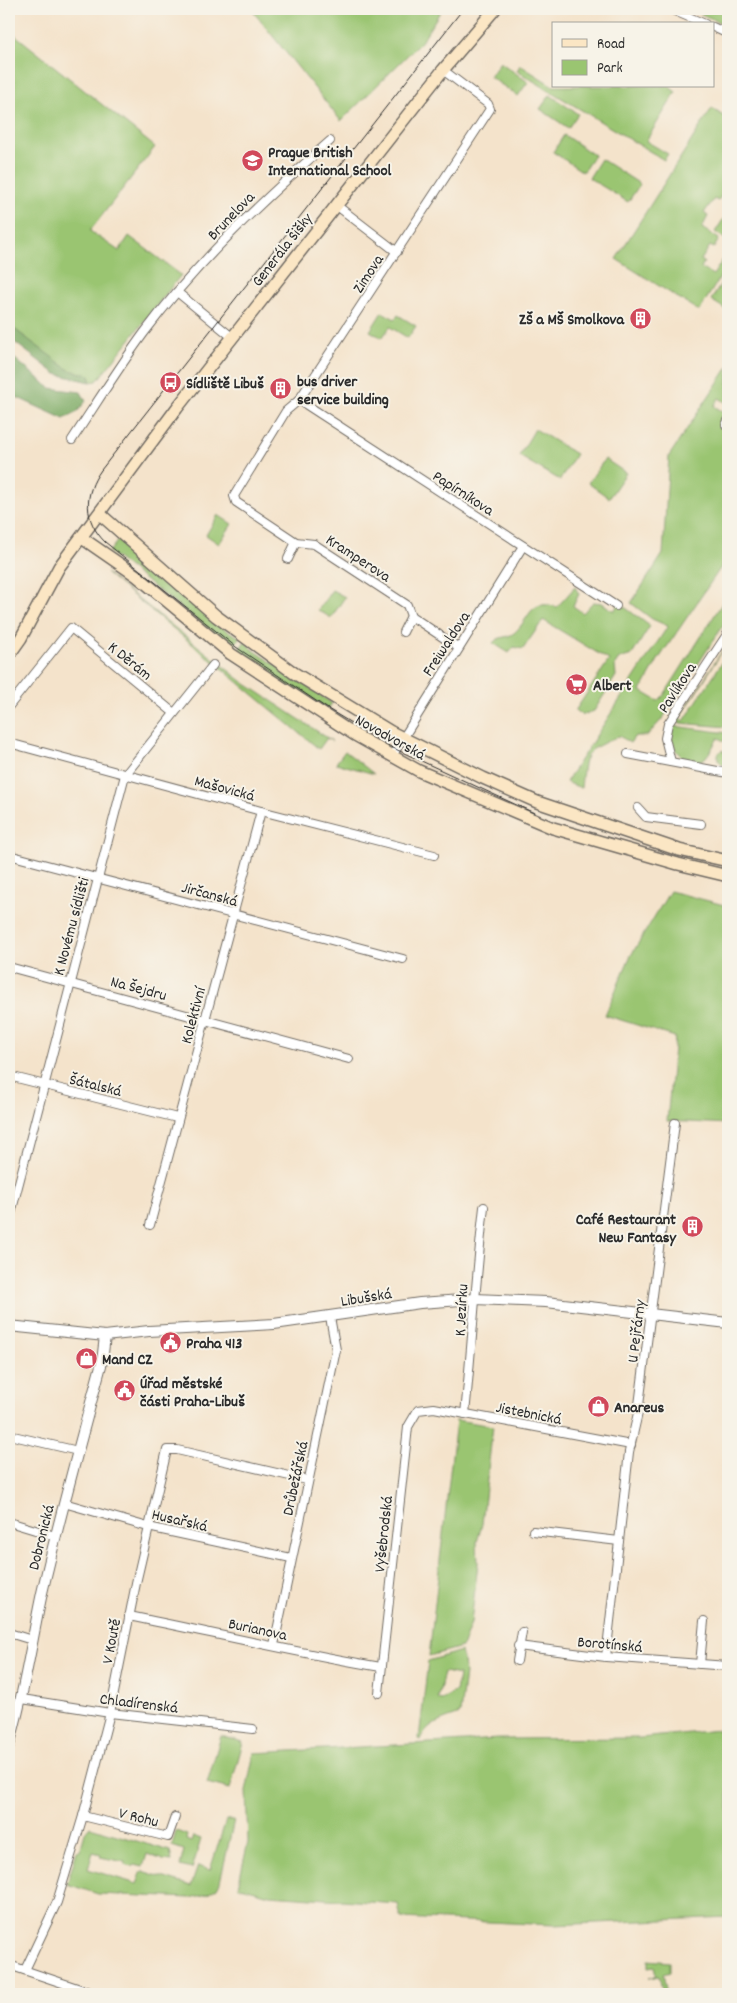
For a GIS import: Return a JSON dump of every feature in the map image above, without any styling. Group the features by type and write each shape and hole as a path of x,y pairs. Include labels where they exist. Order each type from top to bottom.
{"main road":[{"name":"Generála Šišky","path":"9,655 19,642 52,578 232,337 443,70 495,9"},
{"name":"Novodvorská","path":"100,514 216,616 294,673 402,738 537,802 670,847 728,861"},
{"name":"Novodvorská","path":"82,538 137,576 232,654 354,735 424,774 553,828 678,864 728,876"}],"street":[{"path":"670,9 700,22"},
{"path":"714,27 728,34"},
{"name":"Zimova","path":"236,502 234,496 246,474 286,411 299,400 490,109 488,104 443,70"},
{"name":"Brunelova","path":"72,440 134,346 177,292 242,221 330,141"},
{"path":"336,205 397,252"},
{"path":"177,292 232,337"},
{"name":"Papírníkova","path":"299,400 616,606"},
{"name":"Kramperova","path":"236,502 296,542 314,544 407,605 411,616 459,648"},
{"path":"288,559 296,542"},
{"name":"Freiwaldova","path":"392,756 523,546"},
{"path":"403,632 411,616"},
{"name":"K Děrám","path":"9,706 71,628 174,713"},
{"name":"Pavlíkova","path":"671,762 665,738 668,724 728,632"},
{"name":"K Novému sídlišti","path":"9,1221 42,1085 125,775 214,666"},
{"name":"Mašovická","path":"9,743 261,811 434,855"},
{"path":"628,754 728,773"},
{"path":"638,808 646,816 701,824"},
{"name":"Kolektivní","path":"150,1226 177,1118 261,811"},
{"name":"Jirčanská","path":"9,855 404,959"},
{"name":"Na Šejdru","path":"9,967 349,1059"},
{"name":"Šátalská","path":"9,1076 177,1118"},
{"name":"U Pejřárny","path":"606,1657 631,1445 638,1413 675,1123"},
{"name":"K Jezírku","path":"465,1414 484,1207"},
{"name":"Libušská","path":"9,1326 105,1336 149,1331 274,1324 420,1303 475,1300 546,1302 728,1323"},
{"name":"Drůbežářská","path":"274,1645 307,1480 336,1350 330,1317"},
{"name":"Dobronická","path":"9,1745 22,1699 32,1640 55,1536 102,1362 105,1336"},
{"name":"Jistebnická","path":"422,1408 465,1414 631,1445"},
{"name":"Vyšebrodská","path":"378,1693 408,1427 415,1414 422,1408"},
{"path":"9,1435 78,1451"},
{"name":"V Koutě","path":"24,1970 57,1902 83,1816 110,1713 148,1526 167,1450 177,1450 307,1480"},
{"name":"Husařská","path":"64,1503 148,1526 291,1558"},
{"path":"9,1522 55,1536"},
{"path":"533,1531 619,1541"},
{"name":"Burianova","path":"129,1616 274,1645 317,1657 381,1667"},
{"path":"700,1664 704,1621"},
{"path":"517,1661 522,1632"},
{"path":"9,1633 32,1640"},
{"name":"Borotínská","path":"519,1646 606,1657 728,1666"},
{"name":"Chladírenská","path":"22,1699 110,1713 253,1729"},
{"name":"V Rohu","path":"83,1816 168,1837 175,1817"},
{"path":"9,1965 95,1994"}],"green space":[{"path":"251,9 442,9 421,42 341,121"},
{"path":"690,9 728,9 728,26"},
{"path":"9,30 155,147 90,231 119,251 129,236 181,275 97,381 90,382 90,375 69,371 9,325"},
{"path":"500,62 528,82 518,96 490,77"},
{"path":"520,65 552,85 552,88 671,88 676,92 646,141 668,154 664,160 517,71"},
{"path":"550,95 578,114 568,128 540,109"},
{"path":"728,107 728,201 721,196 718,201 714,199 704,213 708,216 702,228 719,239 714,248 710,246 701,260 704,262 701,268 713,275 728,252 728,265 699,311 616,259 712,108 723,116"},
{"path":"564,135 594,155 583,172 553,152"},
{"path":"601,159 640,184 628,202 589,178"},
{"path":"728,212 728,241 715,232"},
{"path":"728,273 728,311 711,300"},
{"path":"382,312 395,319 398,315 416,326 408,338 390,327 382,338 370,331"},
{"path":"9,325 69,370 90,375 90,382 56,374 9,338"},
{"path":"9,354 50,388 81,392 86,401 77,412 64,419 16,397 9,397"},
{"path":"728,367 728,404 719,398 714,406 725,413 720,421 724,424 728,418 728,557 658,660 641,691 658,701 664,695 728,594 728,618 663,718 647,736 635,736 630,743 619,736 599,745 589,753 586,759 581,788 566,782 668,626 652,619 631,603 663,554 669,456"},
{"path":"535,429 576,454 560,480 519,456"},
{"path":"605,459 626,473 609,498 588,483"},
{"path":"218,515 232,524 219,544 206,535"},
{"path":"119,539 158,575 213,620 240,637 230,650 225,642 109,552"},
{"path":"106,573 243,682 332,741 327,738 319,749"},
{"path":"575,587 579,594 573,606 583,613 593,602 602,603 614,611 619,603 650,626 632,655 619,659 615,665 616,676 594,711 583,715 575,711 609,660 543,620 523,649 514,647 509,653 493,643 514,633 536,607 548,605 557,607"},
{"path":"332,590 345,597 331,618 318,610"},
{"path":"245,641 252,649 332,703 327,711 236,654"},
{"path":"728,642 680,718 684,721 728,653 728,727 678,723 677,721"},
{"path":"674,726 728,733 728,743 718,738 705,758 692,762 685,759 675,748 671,733"},
{"path":"722,750 728,754 728,766 718,760 718,754"},
{"path":"345,751 374,774 336,763"},
{"path":"670,891 728,906 728,1124 667,1121 675,1037 605,1015 630,957"},
{"path":"456,1420 493,1426 482,1524 477,1542 478,1563 471,1623 462,1647 429,1656"},
{"path":"461,1651 465,1673 460,1714 432,1726 421,1740 419,1739 428,1661","holes":["444,1672 459,1675 456,1691 442,1700 438,1699"]},
{"path":"728,1729 728,1917 554,1925 401,1918 398,1904 269,1895 238,1886 248,1842 246,1791 254,1753 499,1739 641,1738"},
{"path":"221,1736 243,1742 230,1789 207,1783"},
{"path":"226,1820 234,1820 220,1882 217,1888 208,1894 190,1898 98,1894 67,1884 77,1851 80,1851 85,1833 90,1827 170,1851 172,1861 147,1854 143,1867 134,1865 133,1867 125,1865 125,1862 100,1857 101,1854 93,1852 88,1869 137,1884 142,1871 191,1886 198,1866 210,1870"},
{"path":"176,1831 187,1835 186,1840 191,1842 193,1836 201,1839 192,1869 180,1866 184,1850 172,1846"},
{"path":"648,1960 670,1962 670,1972 663,1974 667,1994 663,1994 659,1976 649,1978 656,1975 654,1966 648,1967"}],"tram line":[{"path":"463,9 101,470 91,488 88,507 93,525 105,542 236,647 328,709 391,747 534,813"}],"place":[{"name":"Prague British International School","path":"252,160"},
{"name":"ZŠ a MŠ Smolkova","path":"640,318"},
{"name":"Sídliště Libuš","path":"170,382"},
{"name":"bus driver service building","path":"281,389"},
{"name":"Albert","path":"577,684"},
{"name":"Café Restaurant New Fantasy","path":"692,1227"},
{"name":"Praha 413","path":"170,1342"},
{"name":"Mand CZ","path":"86,1358"},
{"name":"Úřad městské části Praha-Libuš","path":"124,1391"},
{"name":"Anareus","path":"598,1406"}]}
